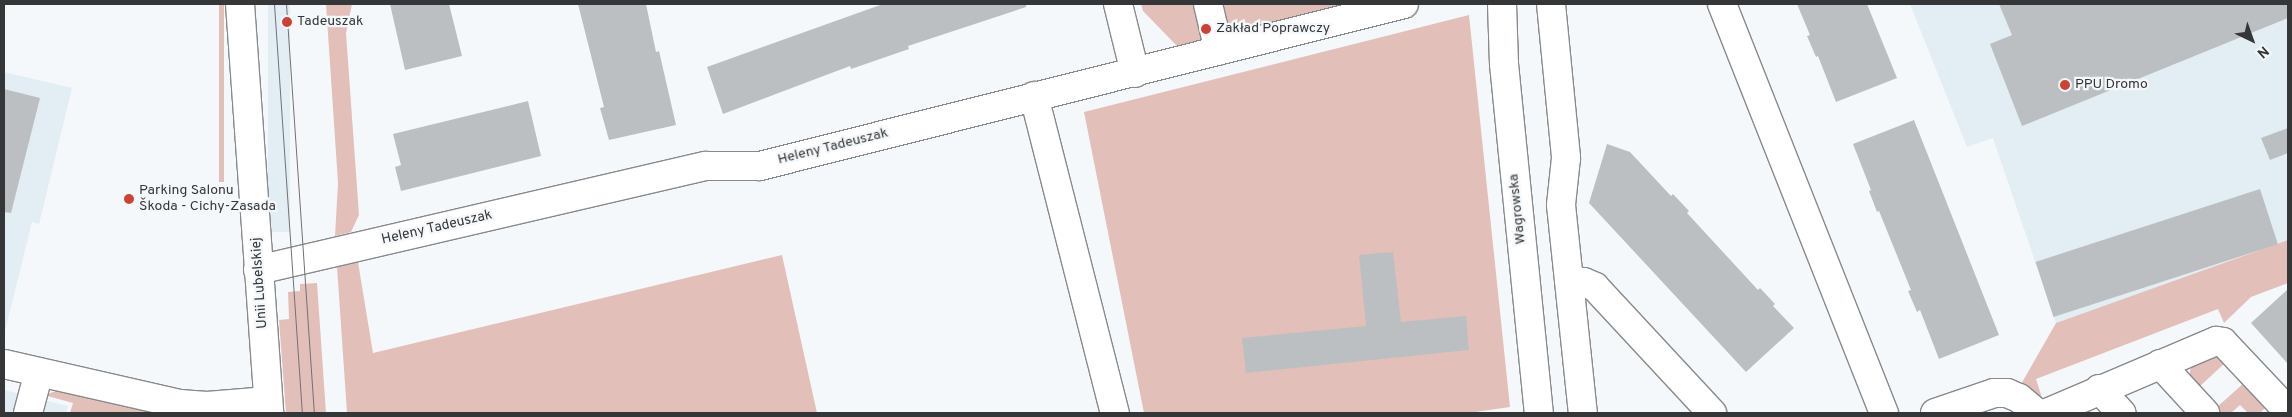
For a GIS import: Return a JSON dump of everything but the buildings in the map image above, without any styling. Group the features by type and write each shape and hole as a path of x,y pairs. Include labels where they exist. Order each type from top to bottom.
{"street":[{"name":"Unii Lubelskiej","path":"240,4 269,407"},
{"path":"1118,4 1135,73"},
{"path":"1208,4 1219,52"},
{"name":"Heleny Tadeuszak","path":"258,270 706,166 760,166 1404,4"},
{"name":"Wagrowska","path":"1502,4 1504,64 1539,413"},
{"path":"1551,4 1566,158 1561,205 1583,413"},
{"path":"1722,4 1884,413"},
{"path":"1034,96 1115,413"},
{"path":"1569,280 1584,282 1595,287 1712,413"},
{"path":"2047,413 2099,389 2216,341 2223,342 2288,411"},
{"path":"4,364 179,408 206,406 269,407"},
{"path":"2160,364 2205,413"},
{"path":"28,413 39,372"},
{"path":"2099,389 2121,413"},
{"path":"1934,413 1994,393 2006,393 2019,398 2037,413"}],"shaded area":[{"path":"219,4 224,4 224,182 219,182"},
{"path":"268,4 290,4 290,232 268,232"},
{"path":"326,4 352,4 346,33 359,215 351,232 335,236 338,183"},
{"name":"Zakład Poprawczy","path":"1141,4 1351,4 1178,47 1143,11"},
{"path":"1910,4 2288,4 2288,240 2056,323 1993,138 1967,147"},
{"path":"1469,15 1510,407 1468,413 1144,413 1084,112"},
{"path":"4,72 72,88 39,224 32,222 4,335"},
{"path":"2288,240 2288,283 2251,297 2224,323 2218,309 2036,379 2042,398 2020,386 2056,323"},
{"path":"782,255 817,413 347,413 337,267 358,262 373,353"},
{"path":"317,283 326,413 286,413 279,320 289,319 288,292 300,291 300,284"},
{"path":"2213,357 2222,358 2226,362 2198,388 2189,377 2191,367"},
{"path":"2245,382 2267,406 2260,413 2248,413 2240,405 2231,413 2221,413 2216,408"},
{"path":"4,390 68,406 66,413 4,413"},
{"path":"59,390 150,413 70,413 73,403 44,395"}],"tram line":[{"path":"274,4 302,413"},
{"path":"286,4 314,413"}],"place":[{"name":"Tadeuszak","path":"287,22"},
{"name":"Zakład Poprawczy","path":"1206,29"},
{"name":"PPU Dromo","path":"2065,85"},
{"name":"Parking Salonu Škoda - Cichy-Zasada","path":"129,199"}]}
